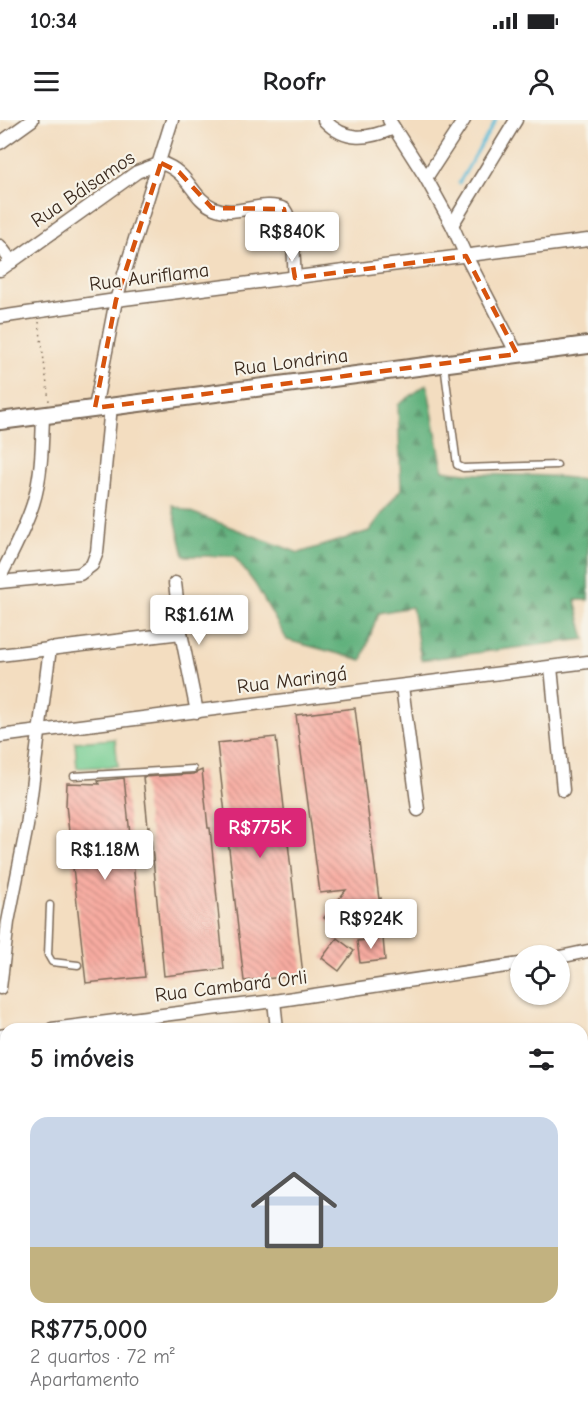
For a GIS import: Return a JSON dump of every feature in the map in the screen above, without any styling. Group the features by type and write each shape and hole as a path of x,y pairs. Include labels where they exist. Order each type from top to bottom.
{"street":[{"path":"0,143 32,120"},
{"path":"0,582 80,574 92,565 97,552 103,407 116,300 172,120"},
{"path":"324,120 340,133 367,138 392,124 452,225 517,354"},
{"path":"426,178 464,120"},
{"path":"452,225 516,120"},
{"name":"Rua Bálsamos","path":"0,270 138,172 160,163 173,167 179,172 212,208 231,211 269,206 284,209 288,214 290,224 295,278"},
{"name":"Rua Auriflama","path":"0,317 588,240"},
{"path":"0,246 12,262"},
{"name":"Rua Londrina","path":"0,421 588,345"},
{"path":"0,577 33,503 41,469 47,414"},
{"path":"175,583 181,633 197,712"},
{"path":"0,655 181,633"},
{"path":"0,988 8,922 27,826 50,648"},
{"name":"Rua Maringá","path":"0,736 588,662"},
{"path":"551,667 563,790"},
{"path":"402,686 418,810"},
{"path":"570,955 588,951"},
{"name":"Rua Cambará Orli","path":"100,1023 274,1001 510,966"},
{"path":"274,1001 276,1023"}],"lane":[{"path":"444,363 457,465 463,468 557,465"},
{"path":"74,776 193,769"},
{"path":"50,906 48,955 52,962 78,965"}],"path":[{"path":"38,311 47,414"}],"highlighted area":[{"path":"161,163 179,172 212,208 284,209 295,278 466,256 517,354 95,408 116,300"}],"green space":[{"path":"427,384 443,470 461,473 552,476 588,481 588,600 575,600 585,639 421,660 412,607 378,613 362,660 287,640 255,584 234,556 184,556 172,505 299,553 369,531 401,489 398,405"},
{"path":"115,739 118,766 77,768 75,742"}],"building":[{"path":"355,708 384,924 363,926 361,906 340,931 324,918 346,890 320,893 296,715"},
{"path":"276,737 303,975 244,981 217,743"},
{"path":"202,770 224,969 164,976 150,826 148,827 143,777 193,774"},
{"path":"124,778 145,977 86,983 66,805 67,783 99,784 98,781"},
{"path":"337,938 354,951 339,971 322,958"},
{"path":"383,938 385,960 360,963 357,941"}],"waterway":[{"path":"459,183 496,120"}]}
